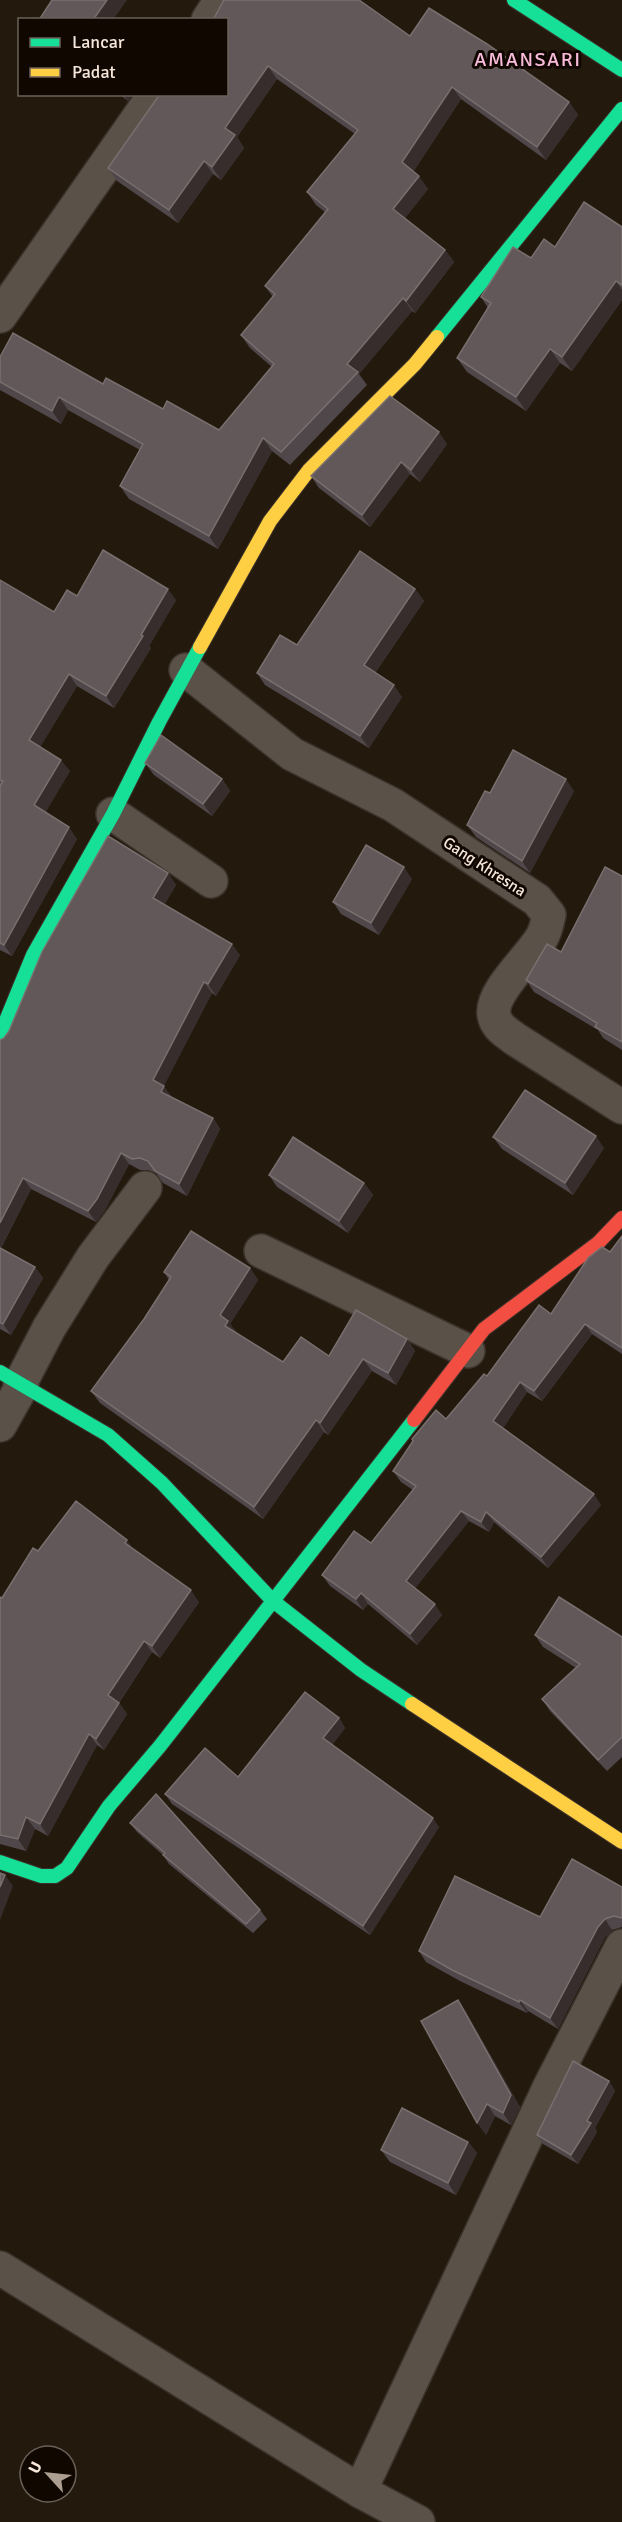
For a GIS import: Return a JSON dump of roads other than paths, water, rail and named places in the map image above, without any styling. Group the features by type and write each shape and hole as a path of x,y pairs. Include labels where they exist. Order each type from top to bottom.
{"street":[{"path":"209,18 221,0"},
{"path":"517,1 622,70"},
{"path":"0,316 154,96"},
{"path":"0,1035 33,954 113,814 186,670 270,521 309,470 415,364 622,109"},
{"name":"Gang Khresna","path":"186,670 292,754 393,805 537,900 549,915 547,926 541,939 509,980 495,1004 494,1016 500,1028 515,1039 622,1107"},
{"path":"113,814 211,881"},
{"path":"0,1425 14,1381 93,1257 144,1188"},
{"path":"0,1862 41,1876 55,1876 67,1868 109,1806 160,1746 484,1329 598,1243 622,1218"},
{"path":"261,1251 468,1351"},
{"path":"14,1381 108,1435 162,1484 273,1601 361,1670 622,1842"},
{"path":"360,2491 550,2086 622,1946"},
{"path":"0,2268 360,2491 418,2522"}],"district":[{"name":"AMANSARI","path":"528,59"}]}
